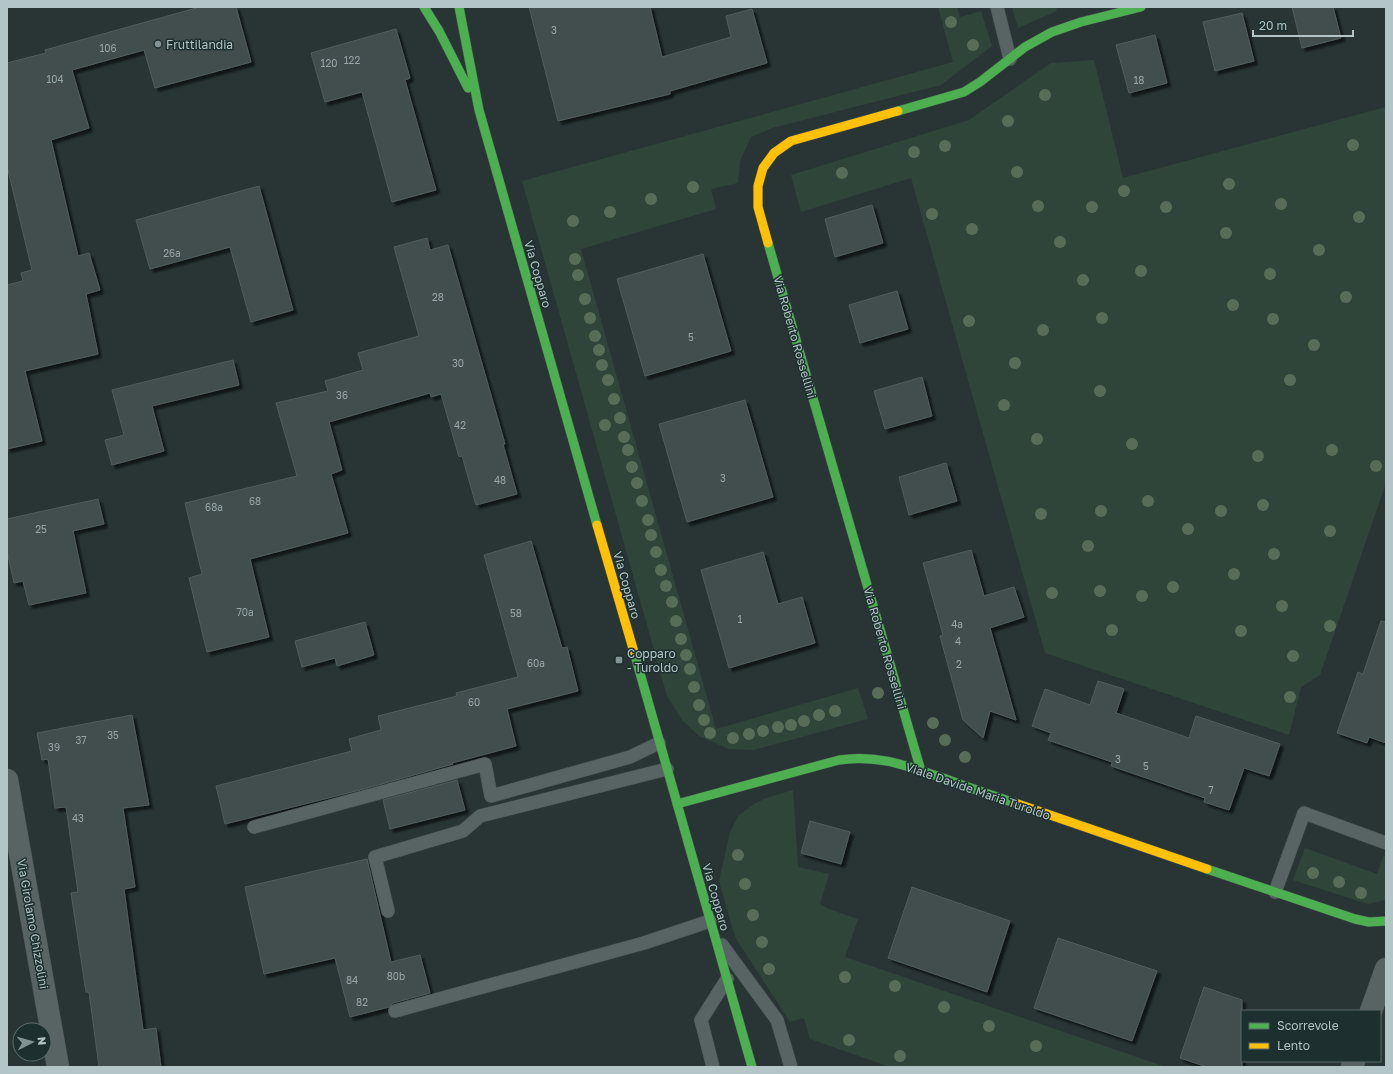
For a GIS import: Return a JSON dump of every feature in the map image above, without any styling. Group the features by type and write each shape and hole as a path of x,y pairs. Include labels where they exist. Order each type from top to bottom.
{"street":[{"name":"Via Copparo","path":"424,7 439,31 479,110"},
{"name":"Via Copparo","path":"458,7 479,110 752,1067"},
{"name":"Via Roberto Rossellini","path":"921,771 758,206 759,177 771,154 784,144 800,138 960,94 972,88 1031,44 1059,30 1073,24 1140,7"},
{"name":"Viale Davide Maria Turoldo","path":"677,804 852,757 876,757 1356,919 1369,922 1386,921"},
{"name":"Via Girolamo Chizzolini","path":"7,780 58,1067"},
{"path":"1371,1010 1386,969"}],"lane":[{"path":"997,7 1010,59"},
{"path":"254,827 485,764 491,796 630,758 659,743"},
{"path":"388,911 375,857 463,831 480,816 667,770"},
{"path":"1274,892 1304,813 1386,843"},
{"path":"395,1011 644,943 712,927 777,1020 791,1067"},
{"path":"713,1067 701,1020 727,979"}],"green space":[{"path":"938,7 957,7 960,17 981,11 992,46 941,85 772,128 751,137 740,161 738,183 711,189 716,209 581,249 716,729 858,688 868,719 754,750 729,749 699,736 682,720 667,696 522,181 953,62"},
{"path":"1012,7 1056,7 1057,11 1018,28"},
{"path":"1094,60 1123,178 1386,107 1386,483 1320,675 1301,687 1289,735 1045,653 911,178 801,212 791,175 969,120 1051,63"},
{"path":"793,790 798,867 829,874 820,904 829,909 858,919 845,957 1166,1067 890,1067 810,1039 804,1018 790,1022 735,937 719,881 730,832 739,815 766,798"},
{"path":"1305,848 1377,874 1383,856 1386,857 1386,900 1368,904 1293,880"}],"building":[{"path":"200,7 236,7 251,62 155,88 144,50 72,70 89,128 51,140 78,256 89,253 100,290 86,294 98,354 25,371 42,441 7,449 7,285 23,281 21,273 32,270 7,166 7,63 46,53 45,50"},
{"path":"529,7 650,7 662,57 731,37 726,16 752,9 767,63 670,91 670,94 558,121"},
{"path":"1292,7 1333,7 1341,38 1302,48"},
{"path":"1242,13 1254,61 1215,71 1203,22"},
{"path":"396,29 410,78 405,80 436,190 392,202 362,92 325,102 311,53"},
{"path":"1155,35 1167,83 1129,93 1116,45"},
{"path":"259,186 293,310 251,322 230,247 150,269 136,220"},
{"path":"872,205 883,243 835,257 825,219"},
{"path":"427,238 430,250 448,245 505,444 503,444 517,494 476,505 462,456 459,457 441,394 431,397 430,393 329,422 342,470 331,474 348,533 250,559 269,637 207,652 189,578 202,574 185,503 297,476 276,403 328,391 325,381 363,370 358,353 419,336 394,247"},
{"path":"703,254 731,351 645,376 617,279"},
{"path":"897,291 908,329 860,343 849,305"},
{"path":"233,360 239,385 152,406 164,451 112,465 105,440 124,435 112,390"},
{"path":"922,377 932,416 885,429 874,391"},
{"path":"745,400 773,497 687,522 659,424"},
{"path":"946,463 957,501 909,515 899,477"},
{"path":"98,499 104,524 73,531 86,593 29,605 23,581 14,583 7,551 7,519"},
{"path":"531,541 562,648 567,647 578,691 507,709 516,746 364,789 225,824 216,786 352,751 349,739 381,730 378,716 457,696 456,693 518,677 484,555"},
{"path":"971,550 984,596 1014,587 1024,617 990,628 1016,720 990,711 983,738 963,720 940,636 943,635 923,563"},
{"path":"763,552 778,604 802,597 815,643 729,668 701,570"},
{"path":"1381,621 1386,622 1386,743 1369,737 1367,743 1337,733 1358,672 1363,674"},
{"path":"365,622 374,655 337,666 335,658 302,667 295,641"},
{"path":"1098,681 1124,689 1116,713 1189,738 1196,716 1280,744 1269,776 1244,768 1229,810 1204,802 1205,798 1111,766 1112,762 1048,740 1051,733 1032,726 1045,689 1090,705"},
{"path":"132,715 149,805 123,808 135,887 124,889 143,1030 156,1028 161,1067 99,1067 89,992 86,992 71,893 78,892 66,807 55,808 48,759 42,760 37,733"},
{"path":"457,780 465,810 390,829 383,800"},
{"path":"810,821 850,832 841,864 801,853"},
{"path":"367,859 391,962 420,955 430,993 393,1003 389,1007 350,1017 335,958 264,974 245,887"},
{"path":"912,887 1010,921 987,992 888,958"},
{"path":"1058,938 1157,971 1132,1041 1034,1008"},
{"path":"1204,987 1242,1000 1242,1067 1207,1067 1180,1058"}],"traffic: fast":[{"path":"424,7 439,31 468,88"},
{"path":"459,7 479,110 597,525"},
{"path":"898,111 964,92 980,82 1025,47 1052,32 1081,22 1141,7"},
{"path":"768,243 921,771"},
{"path":"634,652 752,1067"},
{"path":"677,804 839,760 853,759 880,760 905,765 1015,803"},
{"path":"1207,869 1355,919 1369,922 1386,921"}],"traffic: slow":[{"path":"768,243 758,207 758,186 763,168 774,153 791,141 898,111"},
{"path":"597,525 634,652"},
{"path":"1015,803 1207,869"}],"place":[{"name":"Fruttilandia","path":"158,44"},
{"name":"Copparo - Turoldo","path":"619,660"}]}
